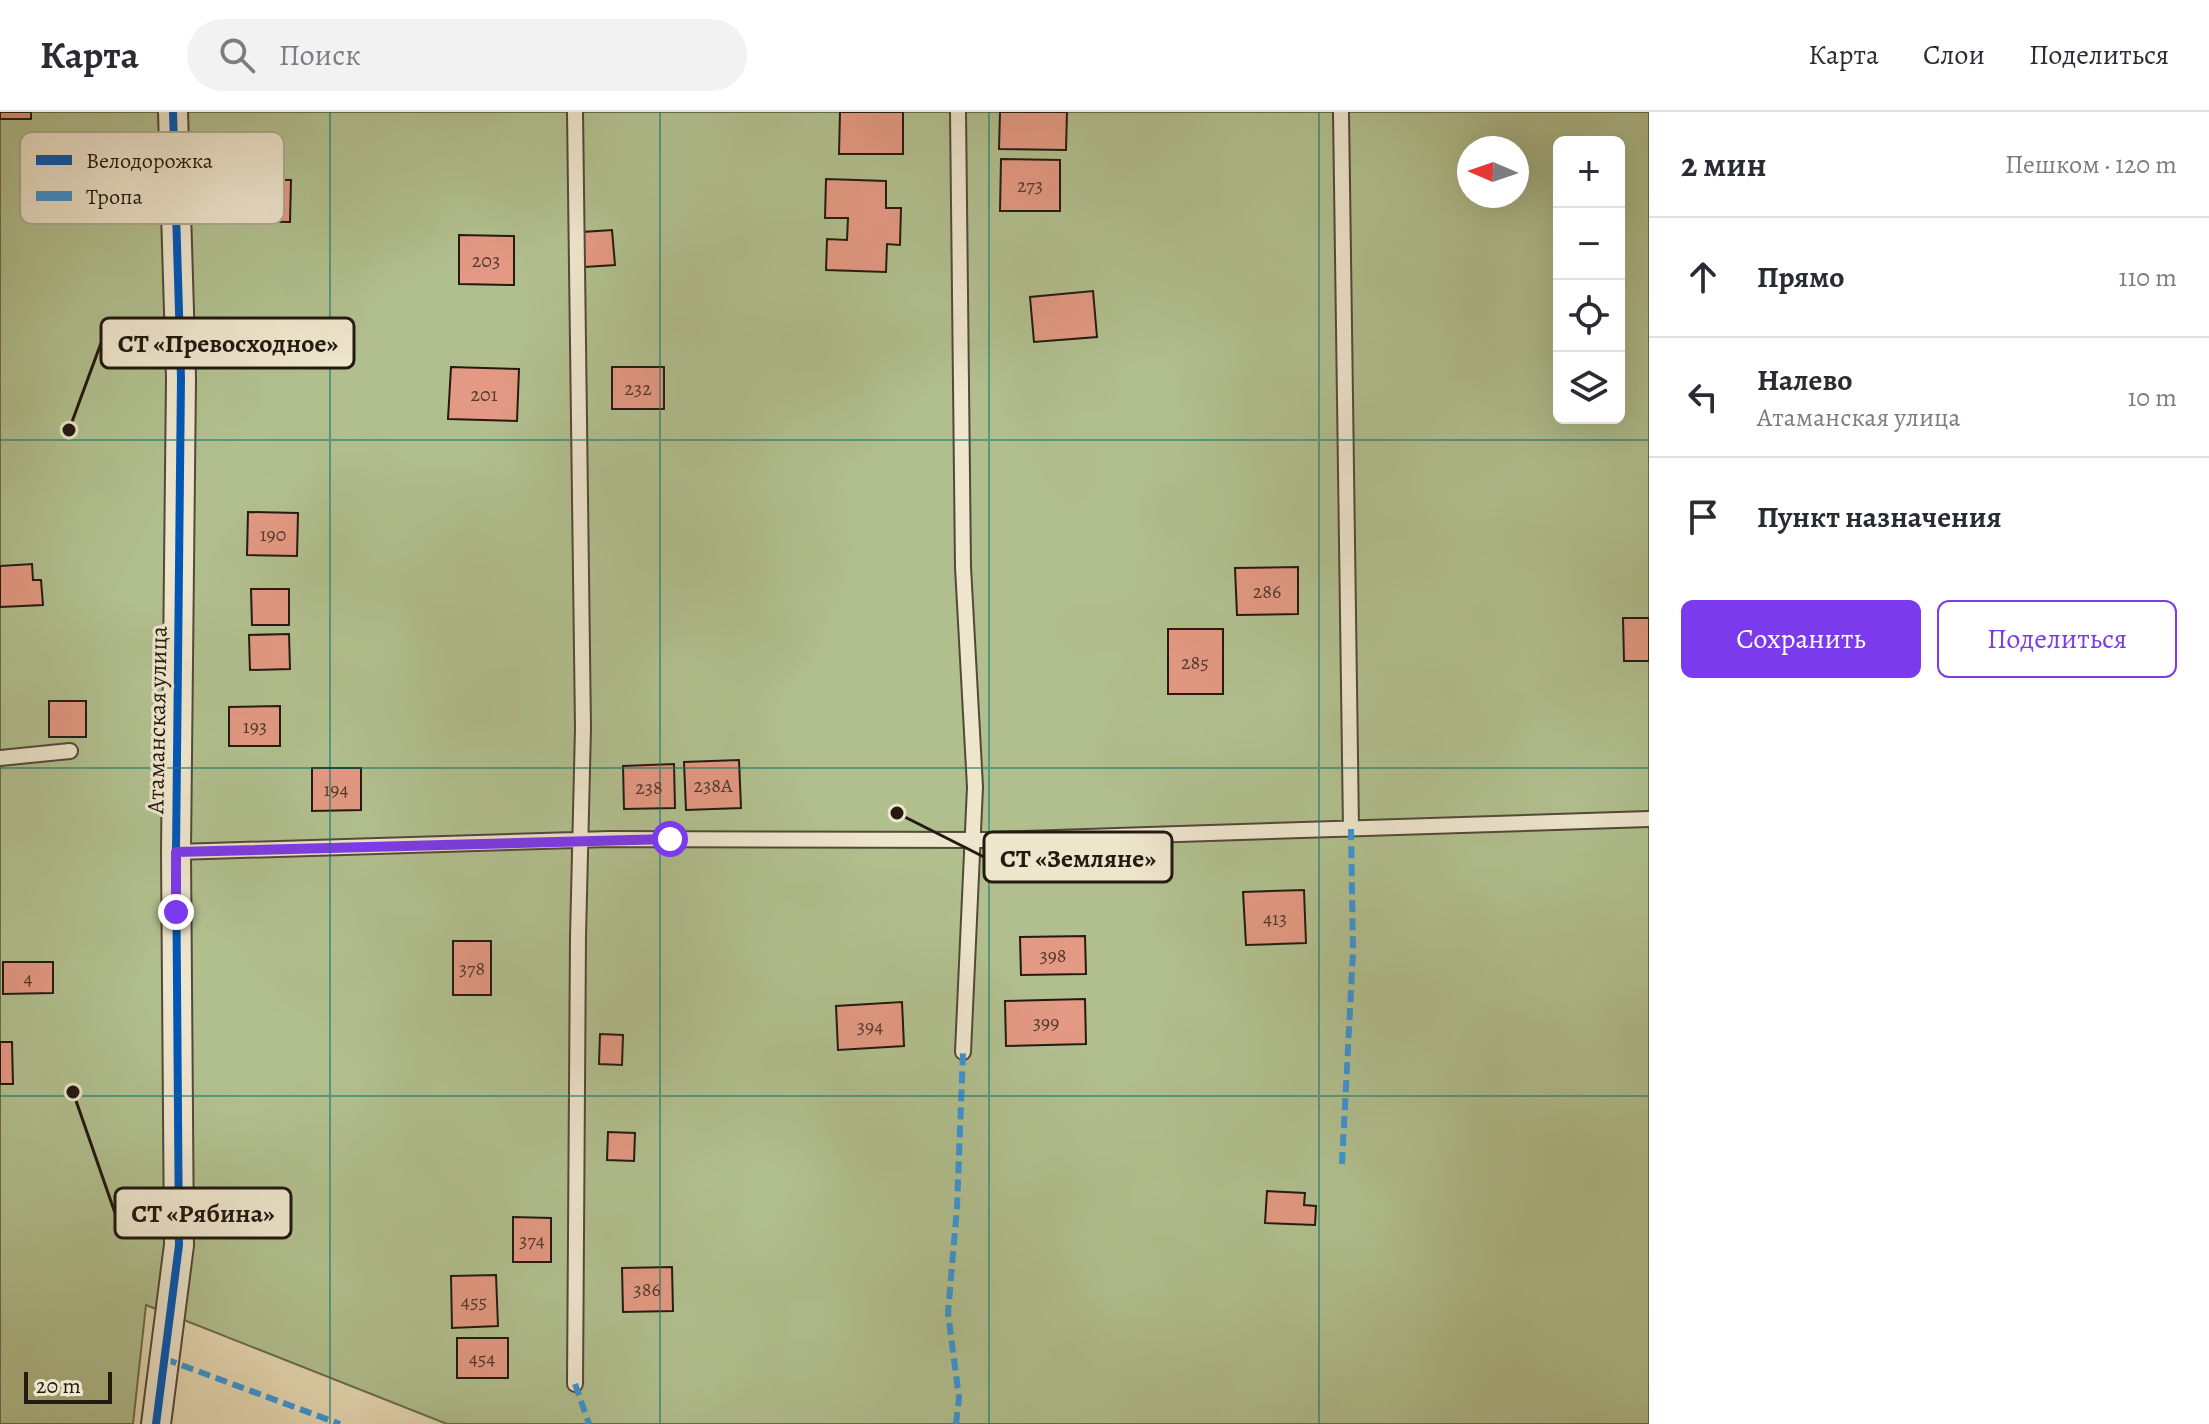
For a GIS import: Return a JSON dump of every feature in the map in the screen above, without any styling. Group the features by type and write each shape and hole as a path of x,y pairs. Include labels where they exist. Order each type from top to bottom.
{"street":[{"name":"Атаманская улица","path":"173,112 174,132"},
{"name":"Атаманская улица","path":"156,1424 179,1245 176,852 181,378 176,224"}],"lane":[{"path":"575,112 583,728 578,937 575,1384"},
{"path":"958,112 963,567 975,787 963,1052"},
{"path":"1341,112 1351,829"},
{"path":"0,758 70,751"},
{"path":"176,852 609,839 974,840 1649,819"}],"green space":[{"path":"0,112 1649,112 1649,1424 447,1424 146,1305 133,1424 0,1424"}],"building":[{"path":"0,112 31,112 31,119 0,119"},
{"path":"840,112 903,112 903,154 839,154"},
{"path":"1000,112 1067,112 1066,150 999,149"},
{"path":"1001,159 1060,160 1060,211 1000,211"},
{"path":"826,179 886,181 886,208 901,208 900,245 887,244 886,272 826,270 827,239 847,240 848,218 825,218"},
{"path":"284,180 291,180 290,222 284,222"},
{"path":"612,230 615,265 585,267 582,232"},
{"path":"459,235 514,236 514,285 459,284"},
{"path":"1093,291 1097,337 1034,342 1030,297"},
{"path":"451,367 519,369 517,421 448,419"},
{"path":"612,367 664,367 664,409 612,409"},
{"path":"248,512 298,513 297,556 247,555"},
{"path":"32,564 33,580 41,580 43,605 0,607 0,566"},
{"path":"1298,567 1298,614 1237,615 1235,568"},
{"path":"251,589 289,589 289,625 252,625"},
{"path":"1623,618 1649,618 1649,661 1624,661"},
{"path":"1168,629 1223,629 1223,694 1168,694"},
{"path":"289,634 290,669 250,670 249,635"},
{"path":"49,701 86,701 86,737 49,737"},
{"path":"280,706 280,746 229,746 229,707"},
{"path":"739,760 741,808 686,810 684,762"},
{"path":"674,764 675,808 624,809 623,766"},
{"path":"312,768 361,768 361,810 312,811"},
{"path":"1304,890 1306,943 1246,945 1243,892"},
{"path":"1085,936 1086,974 1021,975 1020,937"},
{"path":"453,941 491,941 491,995 453,995"},
{"path":"3,962 53,962 53,993 3,994"},
{"path":"1085,999 1086,1044 1006,1046 1005,1001"},
{"path":"902,1002 904,1046 838,1050 836,1006"},
{"path":"600,1034 623,1035 622,1065 599,1064"},
{"path":"0,1042 12,1042 13,1084 0,1084"},
{"path":"608,1132 635,1133 634,1161 607,1160"},
{"path":"1267,1191 1305,1193 1304,1205 1316,1206 1315,1225 1265,1223"},
{"path":"513,1217 551,1218 551,1262 513,1262"},
{"path":"672,1267 673,1311 623,1312 622,1268"},
{"path":"496,1275 498,1326 452,1328 451,1276"},
{"path":"457,1338 508,1338 508,1378 457,1378"}],"marked path":[{"path":"1342,1164 1353,952 1351,829"},
{"path":"956,1424 959,1398 948,1313 957,1207 963,1052"},
{"path":"165,1359 340,1424"},
{"path":"575,1384 589,1424"}],"cycle path":[{"path":"173,112 174,132"},
{"path":"156,1424 179,1245 176,852 181,378 176,224"}],"place":[{"name":"СТ «Превосходное»","path":"69,430"},
{"name":"СТ «Земляне»","path":"897,813"},
{"name":"СТ «Рябина»","path":"73,1092"}],"route":[{"path":"176,912 176,852 670,839"}]}
